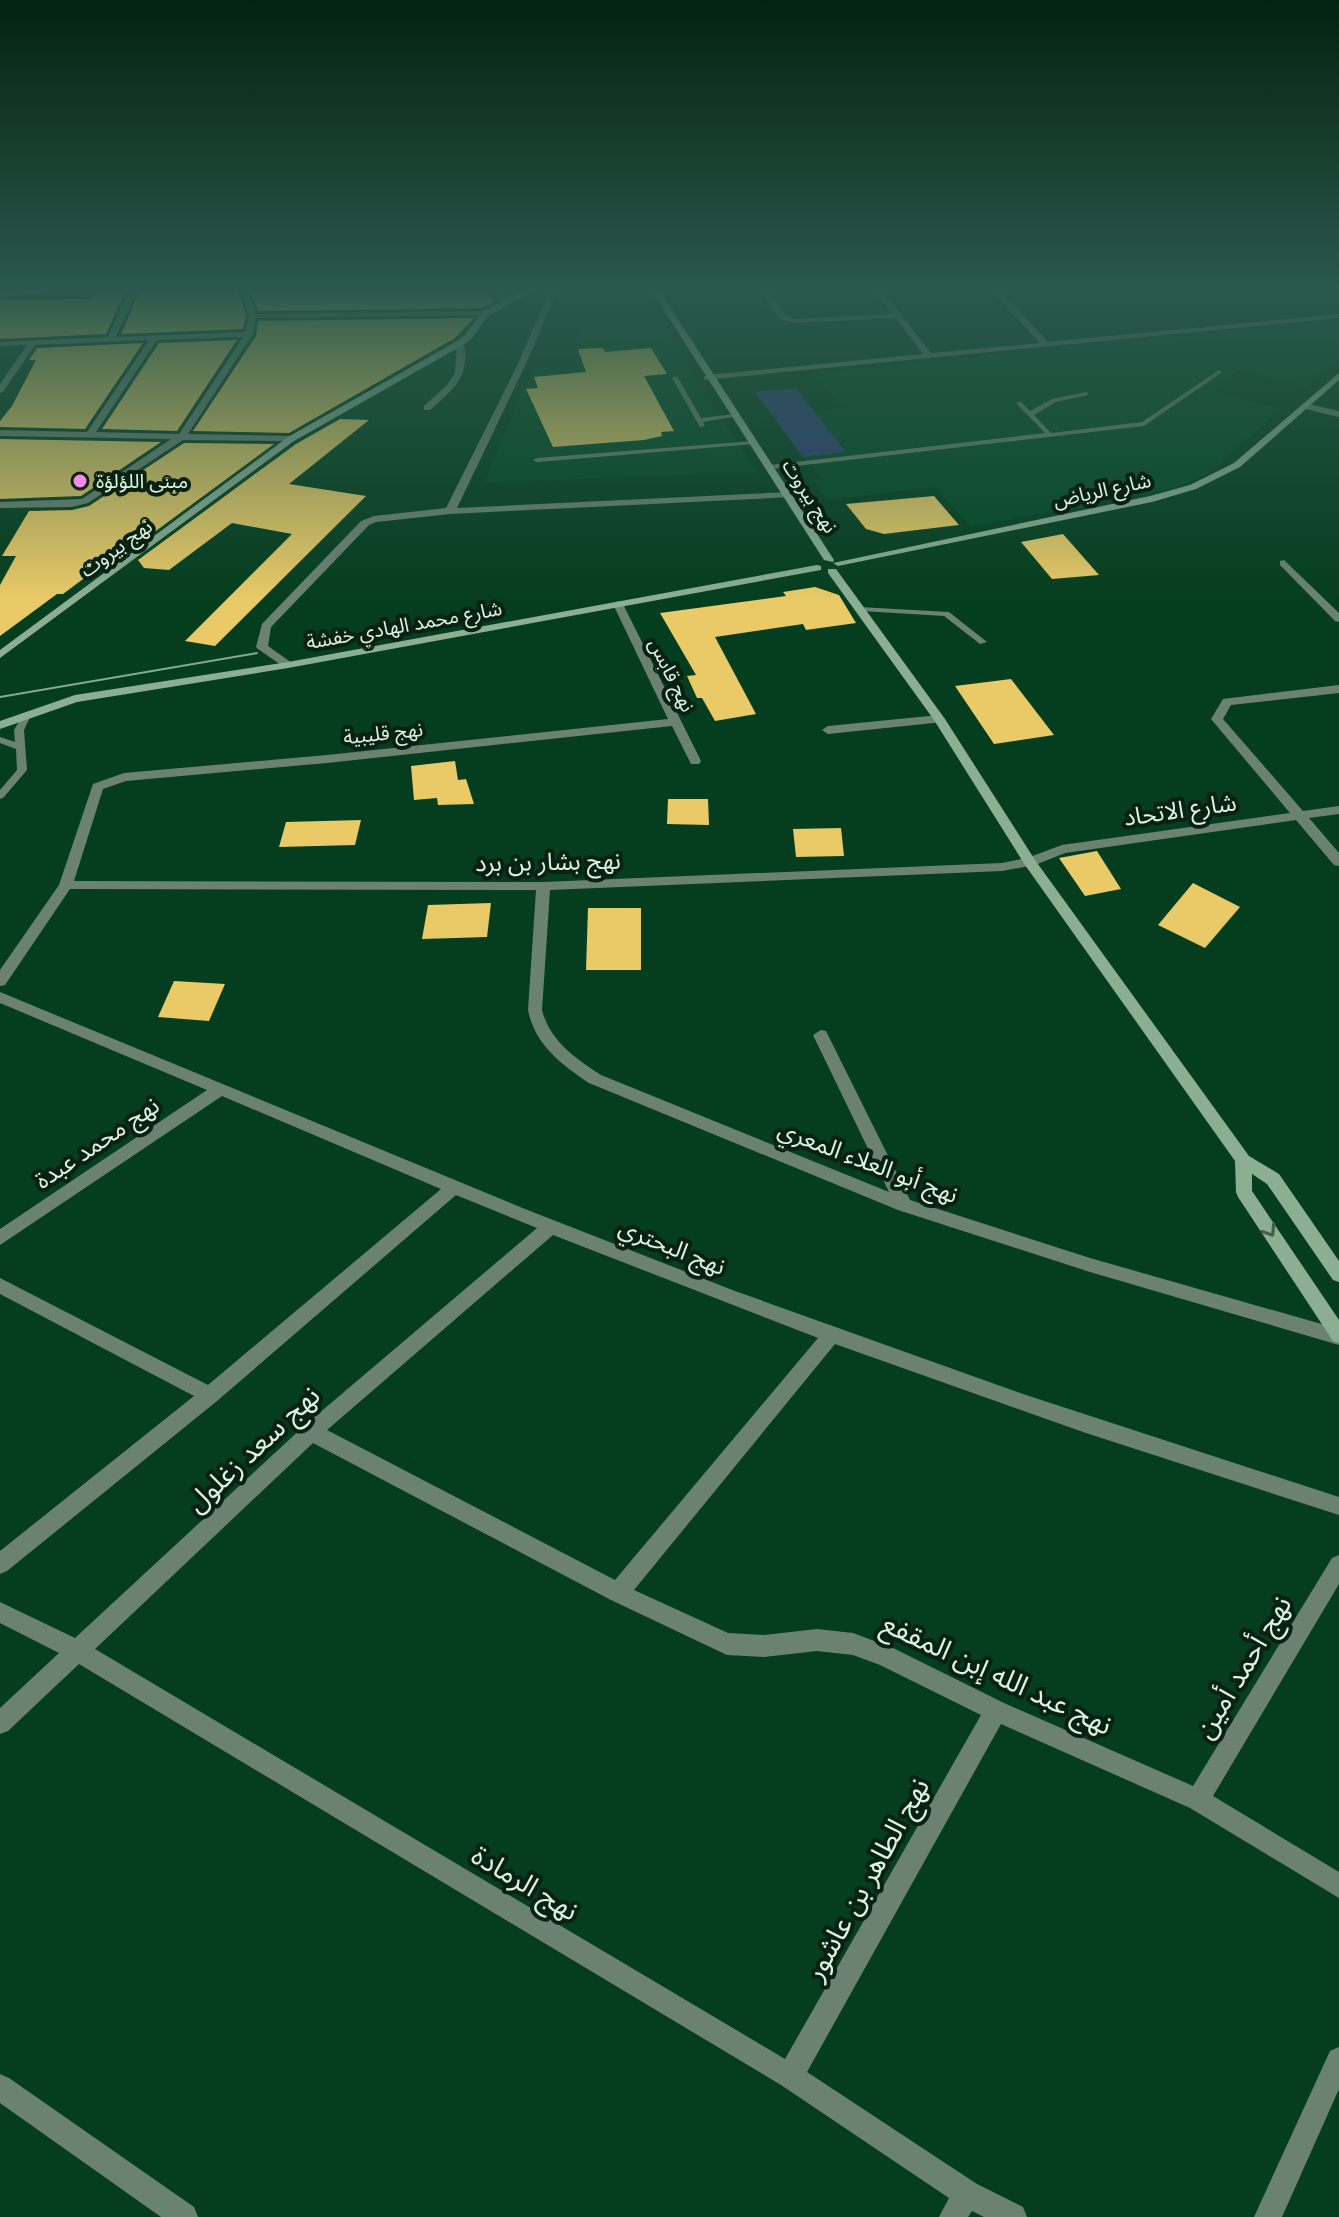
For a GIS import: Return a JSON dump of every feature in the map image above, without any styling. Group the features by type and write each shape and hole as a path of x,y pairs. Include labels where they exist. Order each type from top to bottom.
{"street":[{"path":"90,434 117,393"},
{"path":"0,505 85,501 182,436 210,393"},
{"name":"نهج بيروت","path":"0,655 291,439 371,393"},
{"path":"427,408 442,393"},
{"path":"450,511 505,393"},
{"name":"نهج بيروت","path":"718,393 939,719 1030,862 1243,1160"},
{"name":"شارع الرياض","path":"833,565 1152,499 1193,487 1237,465 1319,393"},
{"path":"1304,406 1339,414"},
{"path":"0,433 291,439"},
{"path":"288,665 262,647 266,626 365,523 383,516 789,495"},
{"name":"شارع محمد الهادي خفشة","path":"0,725 75,699 288,665 817,568 817,562 833,565"},
{"path":"1284,563 1339,619"},
{"name":"نهج قابس","path":"618,604 695,761"},
{"path":"1339,689 1227,702 1217,719 1339,862"},
{"path":"828,730 939,719"},
{"name":"نهج قليبية","path":"66,885 97,787 124,777 675,722"},
{"name":"شارع الاتحاد","path":"1030,862 1062,849 1339,810"},
{"name":"نهج بشار بن برد","path":"66,885 543,886 970,869 1030,862"},
{"path":"0,981 66,885"},
{"name":"نهج أبو العلاء المعري","path":"543,886 535,1010 537,1025 568,1060 595,1079 904,1205 1090,1265 1339,1336"},
{"name":"نهج البحتري","path":"0,997 454,1187 831,1335 1105,1432 1339,1506"},
{"path":"821,1035 904,1205"},
{"name":"نهج محمد عبدة","path":"0,1238 221,1089"},
{"path":"1243,1160 1273,1179 1339,1275"},
{"path":"1243,1160 1244,1192 1339,1336"},
{"path":"0,1564 210,1395 454,1187"},
{"name":"نهج سعد زغلول","path":"0,1723 311,1432 553,1225"},
{"path":"0,1285 210,1395"},
{"path":"618,1593 831,1335"},
{"name":"نهج عبد الله إبن المقفع","path":"311,1432 618,1593 727,1644 764,1646 817,1640 853,1644 885,1656 996,1711 1198,1800 1339,1886"},
{"name":"نهج أحمد أمين","path":"1198,1800 1339,1565"},
{"name":"نهج الرمادة","path":"0,1612 79,1652 790,2076 960,2205 1013,2217"},
{"name":"نهج الطاهر بن عاشور","path":"790,2076 996,1711"},
{"path":"1268,2217 1339,2060"},
{"path":"0,2087 184,2217"}],"lane":[{"path":"684,393 701,423 735,416"},
{"path":"770,467 1144,424 1188,393"},
{"path":"1030,414 1054,400 1086,394"},
{"path":"1019,403 1050,435"},
{"path":"537,460 753,443"},
{"path":"862,609 946,614 983,642"},
{"path":"2,788 22,770 19,730 27,715"},
{"path":"0,740 20,747"}],"shaded area":[{"path":"521,393 705,393 757,472 484,483"},
{"path":"756,393 800,393 846,452 803,457"},
{"path":"831,393 1225,393 1280,409 1213,471 1172,489 970,527 935,487 827,500 812,480 822,478 803,457 846,451 814,411 842,407"}],"building":[{"path":"19,393 109,393 85,429 0,427 0,421"},
{"path":"126,393 202,393 177,431 102,429"},
{"path":"218,393 358,393 289,433 193,431"},
{"path":"528,393 654,393 674,431 661,432 662,436 644,440 553,447"},
{"path":"340,419 369,420 289,484 366,496 215,646 185,641 292,534 232,523 169,570 144,568 138,560 296,444"},
{"path":"0,439 161,442 81,496 0,499"},
{"path":"184,443 274,444 130,550 128,548 110,559 63,594 57,594 0,636 0,585 16,556 2,556 29,511 72,510 89,506"},
{"path":"934,496 959,525 884,534 866,529 846,504"},
{"path":"1063,534 1099,575 1052,579 1021,542"},
{"path":"815,587 839,595 856,623 806,630 803,624 715,637 756,714 715,721 702,698 697,698 687,676 696,675 660,613 786,596 783,592"},
{"path":"1011,679 1054,735 994,744 955,686"},
{"path":"455,761 458,780 466,779 474,804 438,805 437,798 414,800 411,766"},
{"path":"668,799 708,799 709,825 667,824"},
{"path":"361,820 355,845 279,847 286,822"},
{"path":"841,828 844,856 796,857 793,829"},
{"path":"1097,851 1121,889 1085,896 1059,858"},
{"path":"1193,883 1240,907 1205,948 1158,925"},
{"path":"491,903 487,937 422,939 428,905"},
{"path":"588,908 641,908 641,970 586,970"},
{"path":"174,981 225,984 209,1021 158,1017"}],"tram line":[{"path":"0,697 257,653"}],"place":[{"name":"مبنى اللؤلؤة","path":"80,481"}]}
